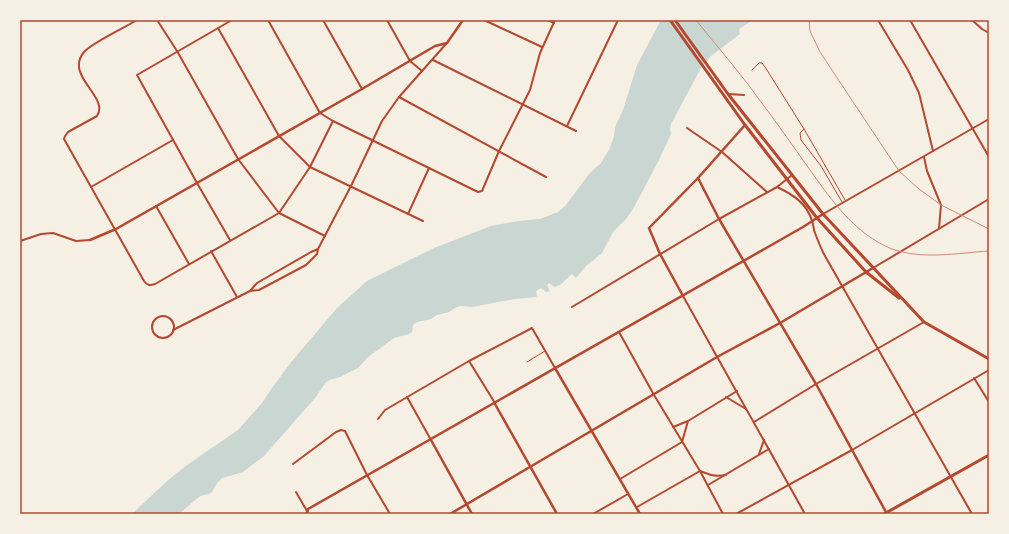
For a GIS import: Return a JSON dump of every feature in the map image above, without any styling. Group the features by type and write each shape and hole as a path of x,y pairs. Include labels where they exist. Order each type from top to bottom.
{"main road":[{"path":"90,240 116,229 362,89 434,46 446,43 463,20"},
{"path":"670,20 823,214 873,268 924,322 989,358"},
{"path":"676,20 745,125 786,180 817,218 866,272 907,304"},
{"path":"683,296 648,229 698,178 745,125"},
{"path":"698,178 719,219 816,384 886,514 989,455"},
{"path":"307,512 308,509 495,404 823,214"},
{"path":"450,514 717,357 780,323 873,268"},
{"path":"555,368 640,514"},
{"path":"495,404 556,514"},
{"path":"431,440 472,514"}],"street":[{"path":"137,20 89,48 80,59 79,68 82,77 100,108 97,116 68,132 65,136 65,142 116,229 144,281 149,285 154,284 279,213 310,167 333,121"},
{"path":"157,20 177,51 238,159 279,213 325,236"},
{"path":"230,240 196,183 137,75 232,20"},
{"path":"268,20 320,113 333,121 478,192 482,191 499,151 530,90 542,47 554,21 548,20"},
{"path":"323,20 362,89"},
{"path":"387,20 410,61 422,71"},
{"path":"484,20 542,47"},
{"path":"567,126 618,20"},
{"path":"878,20 908,70 919,94 933,151"},
{"path":"910,20 989,157"},
{"path":"972,20 989,33"},
{"path":"218,28 279,136 310,167 423,221"},
{"path":"250,291 259,290 306,265 317,254 318,249 351,186 382,121 399,97 433,60 446,43"},
{"path":"433,60 576,131"},
{"path":"728,94 744,95"},
{"path":"399,97 546,176"},
{"path":"823,214 989,119"},
{"path":"687,128 722,152 767,192"},
{"path":"91,187 173,140"},
{"path":"924,157 926,171 932,188 941,205 939,228"},
{"path":"408,214 429,168"},
{"path":"572,307 719,219 777,187 792,176"},
{"path":"777,187 800,200 813,221 813,229 825,256 972,514"},
{"path":"873,268 989,199"},
{"path":"156,206 189,264"},
{"path":"20,240 41,234 53,233 76,241 90,240"},
{"path":"173,330 172,321 165,316 157,318 152,325 153,332 157,336 161,338 166,337 170,335 173,330 250,291 257,283 318,249"},
{"path":"211,251 237,298"},
{"path":"683,296 805,514"},
{"path":"754,422 816,384 924,322"},
{"path":"378,419 385,410 407,397 469,361 532,328 555,368"},
{"path":"619,332 654,395 700,471 723,514"},
{"path":"469,361 495,404"},
{"path":"736,514 852,450 989,370"},
{"path":"974,378 989,402"},
{"path":"673,427 688,421 736,391"},
{"path":"407,397 431,440"},
{"path":"726,397 747,410"},
{"path":"620,479 682,442 688,421"},
{"path":"293,464 336,432 341,430 345,431 367,475 390,514"},
{"path":"759,454 764,439"},
{"path":"708,485 769,449"},
{"path":"700,471 717,477 726,475"},
{"path":"637,507 700,471"},
{"path":"296,492 307,512"},
{"path":"593,514 628,494"}],"lane":[{"path":"752,70 759,63 762,63 804,129 846,200"},
{"path":"804,129 800,133 801,140 821,166 842,202"},
{"path":"527,362 545,351"}],"shaded area":[{"path":"661,20 753,20 739,29 740,34 711,56 701,68 671,124 671,134 633,209 626,219 613,232 602,253 587,265 576,278 572,274 560,285 555,287 549,283 547,285 550,291 546,292 541,288 536,291 536,297 514,299 472,307 460,306 431,319 417,322 413,325 412,332 394,338 368,357 358,368 326,382 315,398 264,456 243,472 222,478 212,492 200,496 179,514 132,514 166,482 187,465 238,430 262,403 292,361 337,308 367,281 434,248 491,226 540,219 558,212 566,205 589,174 601,163 610,148 615,127 623,110 637,65"}],"railway":[{"path":"696,20 748,84 836,205 867,235 892,249 916,254 940,255 989,251"},
{"path":"809,20 810,31 820,52 899,171 919,189 941,205 989,229"}]}
